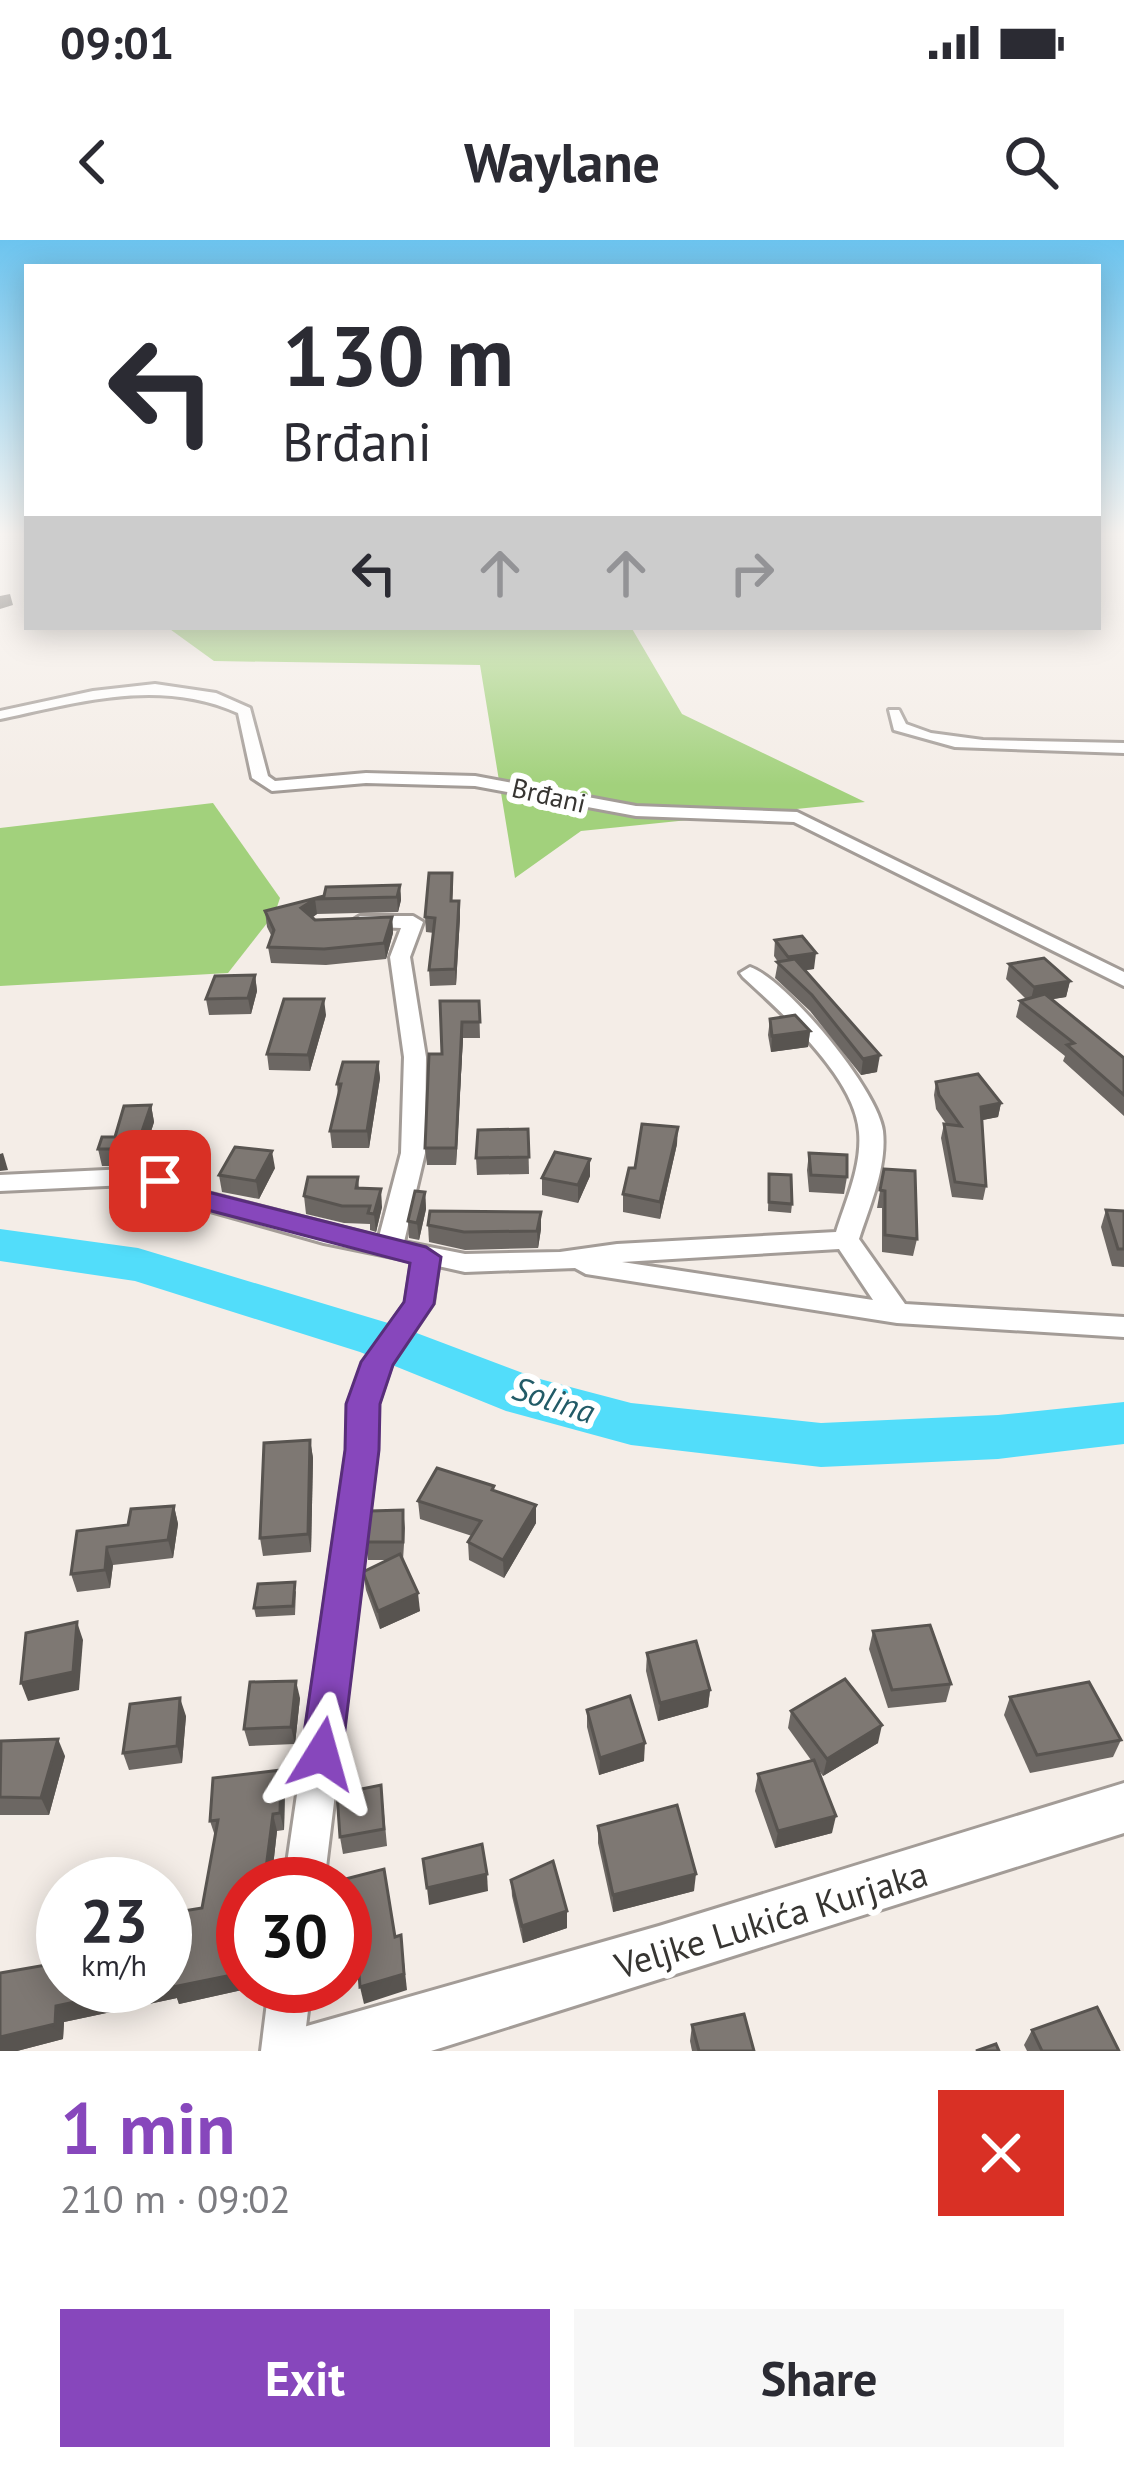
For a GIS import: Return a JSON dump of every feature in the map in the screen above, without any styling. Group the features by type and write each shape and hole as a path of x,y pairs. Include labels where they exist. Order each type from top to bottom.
{"main road":[{"name":"Veljke Lukića Kurjaka","path":"314,2051 423,2038 1124,1808"}],"street":[{"name":"Brđani","path":"0,715 125,689 183,688 245,710 260,778 272,786 366,778 476,781 636,811 797,817 1124,980"},
{"path":"894,713 899,727 974,747 1124,748"},
{"path":"338,923 413,922 400,957 415,1057 413,1153 389,1250"},
{"path":"750,973 791,1009 835,1062 869,1121 867,1167 846,1240"},
{"path":"0,1183 127,1177 160,1181 191,1197 389,1250 465,1263 560,1261 617,1252 846,1240"},
{"path":"846,1240 897,1313"},
{"path":"308,1857 362,1450 363,1404 378,1362 419,1304 426,1257"},
{"path":"560,1261 897,1313 1124,1327"},
{"path":"282,2051 287,2013"}],"green space":[{"path":"171,630 633,630 682,714 865,802 581,831 515,878 480,665 214,661"},
{"path":"213,803 280,898 275,913 228,973 0,986 0,828"}],"building":[{"path":"429,873 452,873 451,901 459,901 455,969 429,970 435,918 425,917"},
{"path":"400,885 397,897 315,899 301,908 315,920 392,917 384,943 324,949 268,947 274,930 265,911 324,896 326,887"},
{"path":"802,936 816,953 788,957 775,940"},
{"path":"1044,958 1070,981 1034,987 1009,964"},
{"path":"795,959 880,1055 863,1059 812,995 777,962"},
{"path":"255,975 248,998 206,999 215,976"},
{"path":"1045,994 1124,1058 1124,1095 1067,1045 1074,1043 1020,1001"},
{"path":"284,999 324,999 308,1055 267,1054"},
{"path":"440,1001 479,1001 480,1022 462,1022 456,1148 425,1148 429,1054 442,1054"},
{"path":"795,1015 810,1031 772,1036 770,1019"},
{"path":"343,1062 378,1062 367,1131 330,1131"},
{"path":"978,1074 1001,1103 981,1107 986,1186 955,1182 944,1124 961,1126 939,1095 936,1082"},
{"path":"151,1105 136,1149 98,1149 102,1137 115,1137 124,1106"},
{"path":"642,1124 678,1127 660,1202 623,1194 629,1168 635,1168"},
{"path":"528,1129 529,1157 476,1158 478,1130"},
{"path":"235,1147 272,1151 256,1181 219,1175"},
{"path":"555,1152 590,1159 578,1185 542,1178"},
{"path":"809,1153 847,1155 847,1177 811,1175"},
{"path":"884,1169 915,1171 917,1239 885,1235 885,1191 880,1190"},
{"path":"769,1174 791,1175 792,1204 769,1202"},
{"path":"308,1177 358,1177 356,1188 381,1189 374,1214 368,1213 370,1206 342,1206 304,1196"},
{"path":"415,1191 425,1192 417,1223 408,1221"},
{"path":"1106,1210 1124,1211 1124,1249 1118,1249"},
{"path":"430,1211 541,1212 537,1231 464,1232 428,1225"},
{"path":"310,1440 308,1534 260,1538 264,1443"},
{"path":"437,1468 536,1505 503,1560 468,1542 481,1521 418,1501"},
{"path":"174,1506 168,1540 107,1547 105,1570 71,1574 77,1531 128,1525 131,1509"},
{"path":"403,1510 403,1542 366,1542 370,1511"},
{"path":"400,1554 418,1593 378,1611 363,1572"},
{"path":"295,1582 293,1606 254,1608 258,1584"},
{"path":"77,1622 73,1672 21,1683 26,1633"},
{"path":"930,1625 951,1684 892,1690 873,1631"},
{"path":"696,1641 710,1690 660,1703 647,1653"},
{"path":"845,1679 882,1725 827,1759 791,1711"},
{"path":"296,1681 291,1727 244,1729 250,1682"},
{"path":"1089,1682 1121,1740 1037,1755 1010,1697"},
{"path":"630,1696 645,1743 600,1758 587,1710"},
{"path":"180,1698 177,1746 123,1753 130,1704"},
{"path":"58,1739 41,1798 0,1797 1,1741"},
{"path":"814,1760 836,1816 778,1831 758,1774"},
{"path":"281,1770 280,1813 273,1814 267,1857 216,1857 216,1978 192,1983 192,1910 202,1908 218,1820 210,1821 213,1778"},
{"path":"381,1785 384,1829 340,1837 337,1794"},
{"path":"677,1805 696,1874 613,1895 598,1826"},
{"path":"482,1844 487,1874 427,1888 423,1859"},
{"path":"553,1861 567,1911 522,1926 511,1880"},
{"path":"384,1869 395,1937 401,1935 404,1974 372,1983 372,1872"},
{"path":"36,1967 36,2013 56,2013 55,2024 0,2037 0,1973"},
{"path":"1097,2007 1119,2051 1042,2051 1032,2030"},
{"path":"744,2014 754,2051 699,2051 692,2025"}],"waterway":[{"name":"Solina","path":"0,1245 138,1265 379,1339 525,1396 631,1424 821,1445 998,1437 1124,1423"}],"route":[{"path":"160,1181 191,1197 426,1257 419,1304 378,1362 363,1404 362,1450 322,1754"}]}
